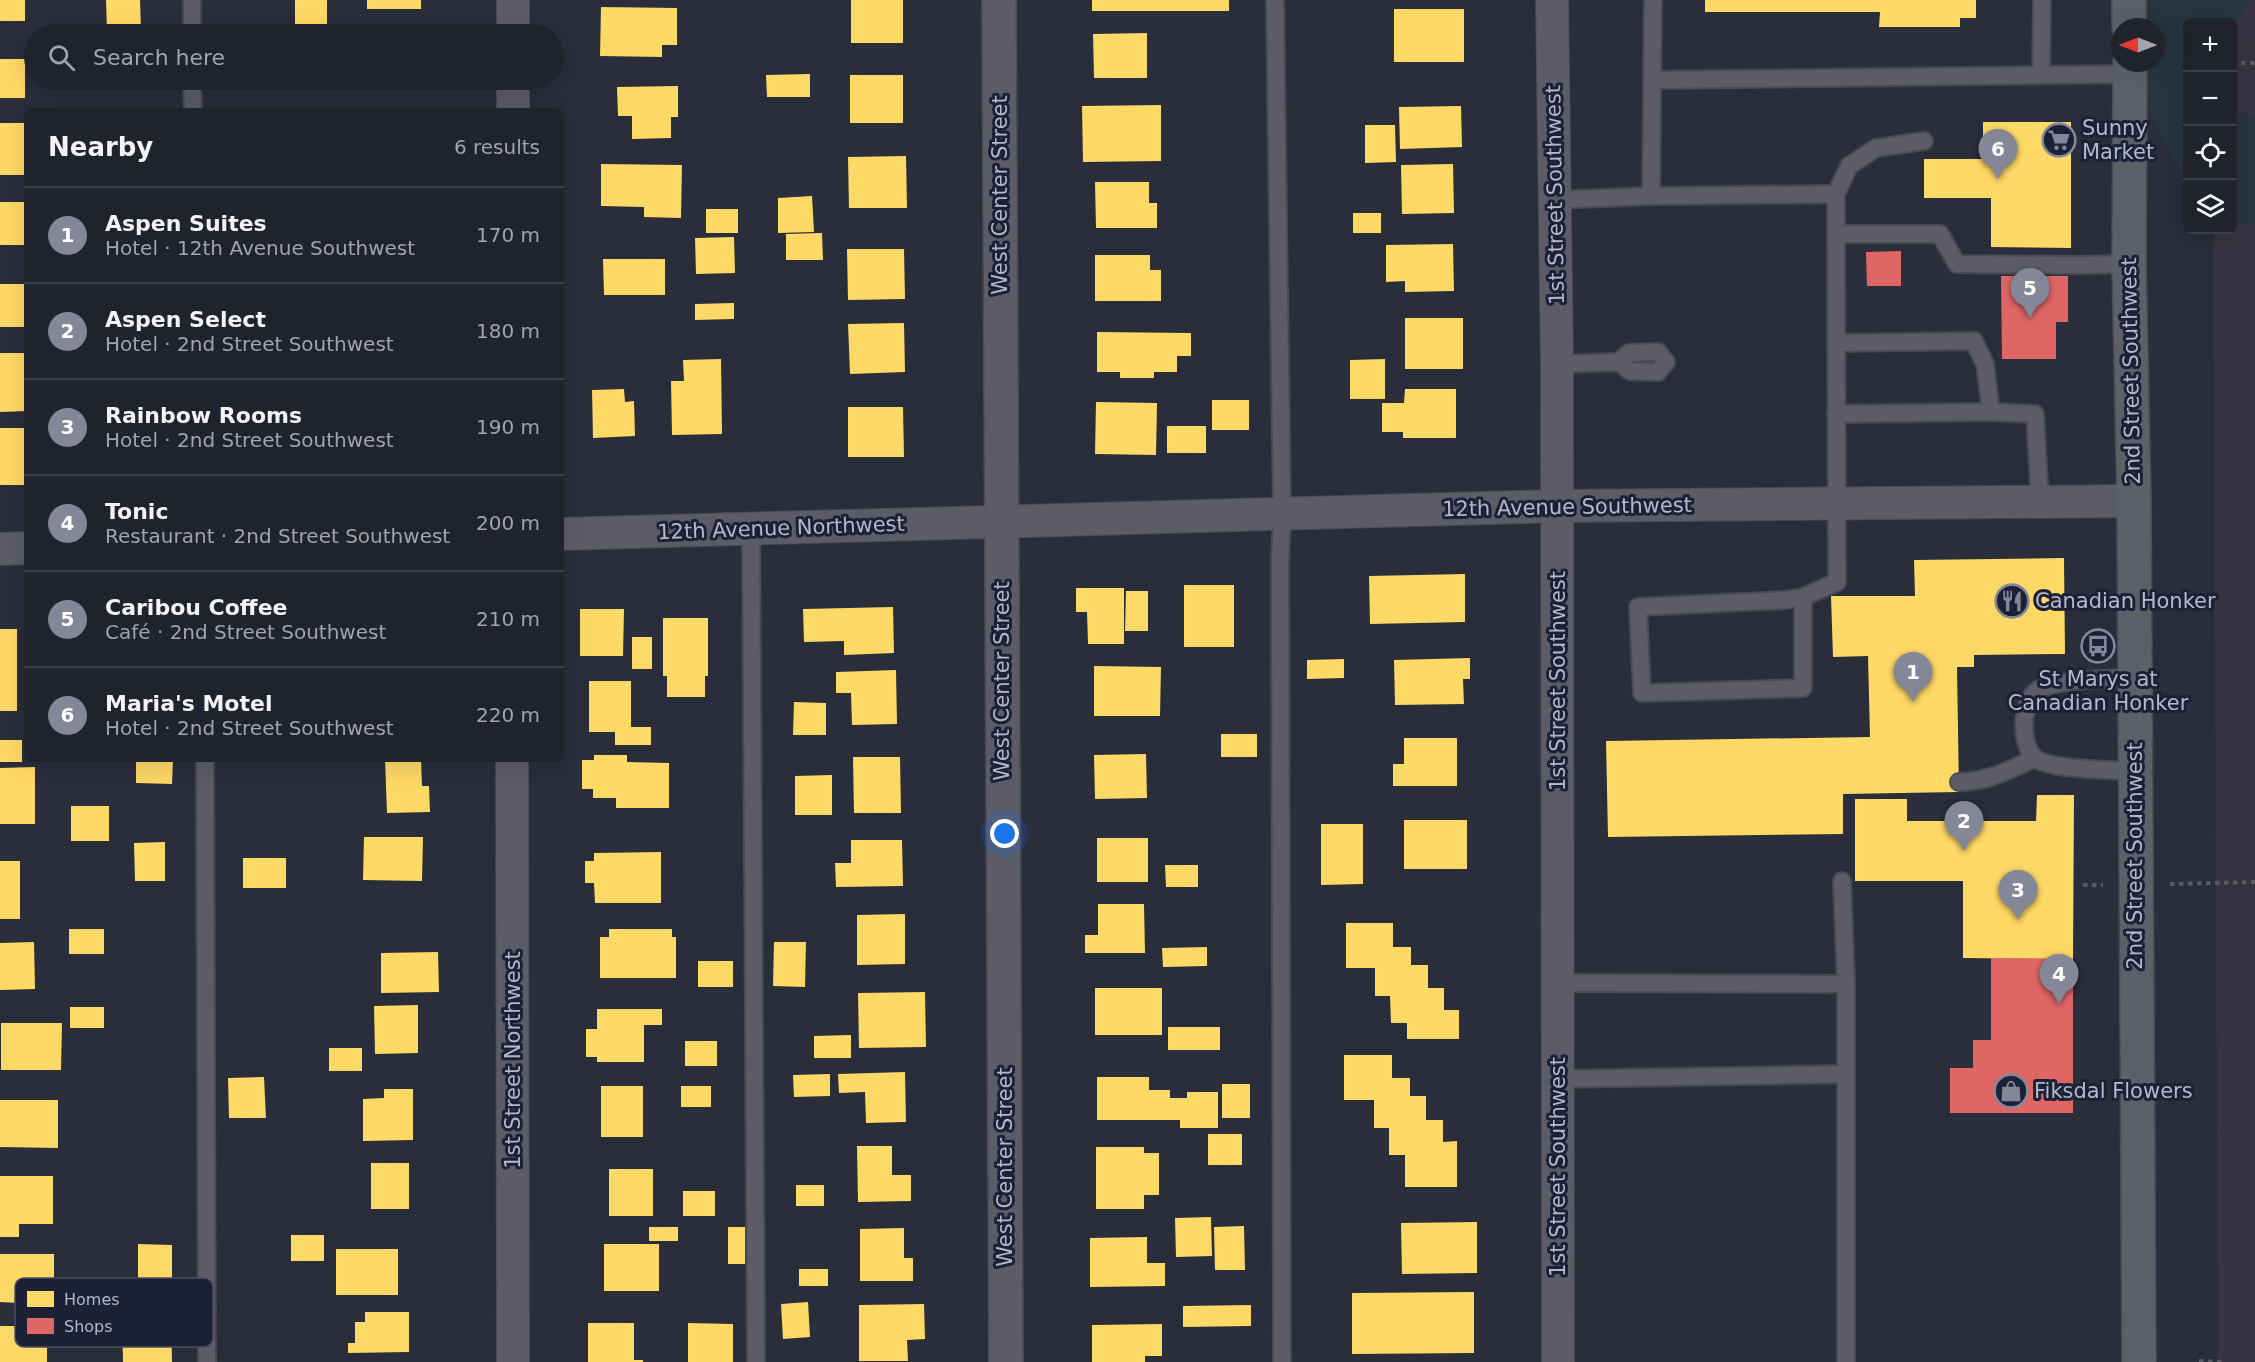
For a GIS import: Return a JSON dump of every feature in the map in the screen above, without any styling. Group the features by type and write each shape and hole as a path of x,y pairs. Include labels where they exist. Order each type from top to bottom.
{"main road":[{"path":"2129,0 2130,18"},
{"name":"2nd Street Southwest","path":"2130,72 2129,264 2134,501 2139,1362"}],"street":[{"path":"513,0 513,24"},
{"name":"West Center Street","path":"999,0 1006,1362"},
{"name":"1st Street Southwest","path":"1552,0 1557,364 1558,1362"},
{"path":"513,90 513,108"},
{"name":"12th Avenue Southwest","path":"1001,521 1557,506 2134,501"},
{"name":"12th Avenue Northwest","path":"564,534 1001,521"},
{"path":"0,549 24,548"},
{"name":"1st Street Northwest","path":"512,762 513,1362"}],"lane":[{"path":"192,0 192,24"},
{"path":"1275,0 1282,513 1280,562 1282,1362"},
{"path":"1651,196 1653,0"},
{"path":"2041,75 2042,0"},
{"path":"1653,80 2041,75 2111,69"},
{"path":"192,90 192,108"},
{"path":"1803,597 1803,688 1642,693 1638,607 1785,600 1803,597 1837,582 1836,194 1849,166 1876,148 1924,141"},
{"path":"1554,200 1651,196 1836,194"},
{"path":"1837,234 1940,234 1957,264 2129,264"},
{"path":"1836,343 1974,341 1984,364 1991,412"},
{"path":"1557,364 1619,362 1629,352 1658,352 1672,363"},
{"path":"1836,414 1991,412 2035,414 2040,502"},
{"path":"752,528 756,1362"},
{"path":"2134,677 2055,685 2036,691 2026,705 2024,723 2025,739 2034,758 2051,766 2135,771"},
{"path":"1959,782 2004,773 2034,758"},
{"path":"205,762 207,1278"},
{"path":"1842,881 1846,984 1846,1362"},
{"path":"1558,983 1846,984"},
{"path":"1558,1079 1845,1074"},
{"path":"207,1347 207,1362"}],"path":[{"path":"2237,63 2255,63"},
{"path":"2210,883 2255,882"},
{"path":"2199,1361 2222,1362"}],"shaded area":[{"path":"2111,0 2250,0 2237,19 2183,18 2183,173 2155,124 2135,72 2165,72 2165,18 2117,18"},
{"path":"2212,0 2255,0 2255,1362 2218,1362 2213,234 2237,234 2237,18 2228,18"},
{"path":"2237,111 2255,119 2255,226 2237,223"}],"building: Homes":[{"path":"0,0 25,0 25,21 0,21"},
{"path":"106,0 140,0 141,24 107,24"},
{"path":"295,0 327,0 327,24 295,24"},
{"path":"367,0 421,0 421,9 367,9"},
{"path":"851,0 903,0 903,43 851,43"},
{"path":"1092,0 1229,0 1229,11 1092,11"},
{"path":"1705,0 1976,0 1976,18 1960,18 1960,27 1879,27 1880,12 1705,12"},
{"path":"601,7 677,8 677,45 662,45 662,57 600,56"},
{"path":"1394,9 1464,9 1464,62 1394,62"},
{"path":"1147,33 1147,78 1094,78 1093,34"},
{"path":"0,59 24,59 25,98 0,98"},
{"path":"810,74 810,97 767,97 766,75"},
{"path":"850,75 903,75 903,123 850,123"},
{"path":"678,86 678,117 671,117 671,138 632,139 632,116 618,116 617,87"},
{"path":"1161,105 1161,161 1083,162 1082,106"},
{"path":"1461,106 1462,147 1400,149 1399,107"},
{"path":"1983,122 2071,122 2071,248 1991,247 1991,198 1924,198 1924,159 1983,159"},
{"path":"0,123 24,123 24,175 0,175"},
{"path":"1365,125 1395,125 1396,162 1365,163"},
{"path":"906,156 907,208 849,208 848,157"},
{"path":"601,164 682,165 681,218 644,217 644,207 601,206"},
{"path":"1453,164 1454,213 1402,214 1401,165"},
{"path":"1095,182 1149,182 1149,203 1157,203 1157,228 1096,228"},
{"path":"812,196 814,232 778,233 778,198"},
{"path":"0,202 24,202 24,245 0,245"},
{"path":"706,209 738,209 738,233 706,233"},
{"path":"1353,213 1381,213 1381,233 1353,233"},
{"path":"822,233 823,260 786,260 786,234"},
{"path":"734,237 735,273 696,274 695,238"},
{"path":"1453,244 1454,291 1405,292 1405,281 1386,282 1386,245"},
{"path":"847,249 904,249 905,299 848,300"},
{"path":"1095,255 1150,255 1150,270 1161,270 1161,301 1095,301"},
{"path":"603,259 665,259 665,295 604,295"},
{"path":"0,284 24,284 24,327 0,327"},
{"path":"734,303 734,319 695,320 695,304"},
{"path":"1405,318 1463,318 1463,369 1405,369"},
{"path":"904,323 905,372 850,374 848,324"},
{"path":"1097,332 1191,333 1191,356 1177,356 1177,372 1154,372 1154,378 1120,378 1120,372 1097,372"},
{"path":"0,353 24,353 24,411 0,412"},
{"path":"721,359 722,434 672,435 671,381 684,381 683,360"},
{"path":"1385,359 1385,399 1350,399 1350,360"},
{"path":"624,389 625,402 634,401 635,436 593,438 592,390"},
{"path":"1405,389 1456,389 1456,438 1403,438 1403,432 1382,432 1382,403 1404,403"},
{"path":"1212,400 1249,400 1249,430 1212,430"},
{"path":"1096,402 1157,403 1156,455 1095,454"},
{"path":"848,407 903,407 904,457 848,457"},
{"path":"1167,426 1206,426 1206,453 1167,453"},
{"path":"0,428 24,428 24,485 0,485"},
{"path":"2064,558 2065,654 1974,655 1974,667 1957,667 1959,792 1843,794 1843,834 1608,837 1606,741 1870,737 1868,656 1833,657 1831,596 1915,596 1914,560"},
{"path":"1465,574 1465,622 1370,624 1369,576"},
{"path":"1184,585 1234,585 1234,647 1184,647"},
{"path":"1076,588 1124,588 1124,644 1088,644 1087,612 1076,612"},
{"path":"1126,591 1148,591 1148,631 1125,631"},
{"path":"893,607 894,653 844,655 844,641 804,642 803,609"},
{"path":"580,609 624,609 623,656 580,656"},
{"path":"663,618 708,618 708,676 705,676 705,697 667,697 667,676 663,676"},
{"path":"0,629 17,629 17,711 0,711"},
{"path":"632,637 652,637 652,669 632,669"},
{"path":"1470,658 1470,679 1463,679 1464,704 1395,705 1394,660"},
{"path":"1344,659 1344,678 1307,679 1307,660"},
{"path":"1094,666 1161,667 1160,716 1094,716"},
{"path":"896,670 897,724 852,725 851,693 836,693 836,672"},
{"path":"589,681 631,681 631,727 651,727 651,745 615,745 615,732 589,732"},
{"path":"794,702 826,703 826,735 793,735"},
{"path":"1221,734 1257,734 1257,757 1221,757"},
{"path":"1404,738 1457,738 1457,786 1393,786 1393,764 1404,764"},
{"path":"0,740 22,740 22,762 0,762"},
{"path":"1146,754 1147,798 1095,799 1094,755"},
{"path":"594,755 627,755 627,762 669,763 669,808 616,808 616,798 593,798 593,789 582,789 582,760 594,760"},
{"path":"853,757 900,757 901,813 854,813"},
{"path":"136,762 173,762 172,784 136,783"},
{"path":"385,762 421,762 422,786 429,786 430,812 387,813"},
{"path":"35,767 35,824 0,824 0,768"},
{"path":"832,775 832,815 795,815 795,776"},
{"path":"2037,795 2074,795 2073,959 1963,958 1963,881 1855,881 1855,799 1907,799 1907,821 2036,821"},
{"path":"71,806 109,806 109,841 71,841"},
{"path":"1404,820 1467,820 1467,869 1404,869"},
{"path":"1321,824 1363,824 1363,884 1321,885"},
{"path":"364,837 423,837 422,881 363,880"},
{"path":"1097,838 1148,838 1148,882 1097,882"},
{"path":"851,840 902,840 903,886 836,887 835,863 851,863"},
{"path":"165,842 165,881 135,881 134,843"},
{"path":"661,852 661,903 595,903 594,883 585,883 585,861 594,861 594,853"},
{"path":"243,858 286,858 286,888 243,888"},
{"path":"0,861 20,861 20,919 0,919"},
{"path":"1165,865 1198,865 1198,887 1166,887"},
{"path":"1098,904 1144,904 1145,953 1085,953 1085,935 1098,935"},
{"path":"905,914 905,964 857,965 857,915"},
{"path":"1346,923 1393,923 1393,947 1411,947 1411,965 1428,965 1428,988 1444,988 1444,1010 1459,1010 1459,1039 1407,1039 1407,1023 1391,1023 1390,996 1375,996 1375,968 1346,968"},
{"path":"69,929 104,929 104,954 69,954"},
{"path":"609,929 672,929 672,937 676,937 676,978 600,978 600,937 609,937"},
{"path":"34,942 35,989 0,990 0,943"},
{"path":"774,942 806,942 805,987 773,986"},
{"path":"1207,947 1207,966 1163,967 1162,948"},
{"path":"438,952 439,992 381,993 381,953"},
{"path":"698,961 733,961 733,987 698,987"},
{"path":"1095,988 1162,988 1162,1035 1095,1035"},
{"path":"925,992 926,1047 859,1048 858,993"},
{"path":"418,1005 418,1053 375,1054 374,1006"},
{"path":"70,1007 104,1007 104,1028 70,1028"},
{"path":"597,1009 662,1009 662,1025 644,1025 644,1062 597,1062 597,1057 586,1057 586,1029 597,1029"},
{"path":"1,1023 62,1023 61,1070 1,1070"},
{"path":"1168,1027 1220,1027 1220,1050 1168,1050"},
{"path":"851,1035 851,1058 814,1058 814,1036"},
{"path":"685,1041 717,1041 717,1066 685,1066"},
{"path":"329,1048 362,1048 362,1071 329,1071"},
{"path":"1344,1055 1392,1055 1392,1078 1410,1078 1410,1096 1426,1096 1426,1120 1443,1120 1443,1142 1457,1141 1457,1187 1405,1187 1405,1155 1389,1155 1389,1128 1374,1128 1374,1100 1344,1100"},
{"path":"905,1072 906,1122 866,1123 865,1092 839,1093 838,1074"},
{"path":"830,1074 830,1096 794,1097 793,1075"},
{"path":"264,1077 266,1118 229,1118 228,1078"},
{"path":"1097,1077 1149,1077 1149,1090 1170,1090 1170,1098 1187,1098 1187,1092 1218,1092 1218,1128 1180,1128 1180,1120 1097,1120"},
{"path":"1222,1084 1250,1084 1250,1118 1222,1118"},
{"path":"601,1086 643,1086 643,1137 601,1137"},
{"path":"681,1086 711,1086 711,1107 681,1107"},
{"path":"384,1089 413,1089 413,1140 363,1141 363,1099 384,1098"},
{"path":"0,1100 58,1100 58,1148 0,1147"},
{"path":"1208,1134 1242,1134 1242,1165 1208,1165"},
{"path":"857,1146 892,1146 892,1175 911,1175 911,1201 858,1202"},
{"path":"1096,1147 1144,1147 1144,1153 1159,1153 1159,1195 1144,1195 1144,1209 1096,1209"},
{"path":"371,1163 409,1163 409,1209 371,1209"},
{"path":"609,1169 653,1169 653,1216 609,1216"},
{"path":"0,1176 53,1176 53,1224 19,1224 19,1237 0,1237"},
{"path":"796,1185 824,1185 824,1206 796,1206"},
{"path":"683,1191 715,1191 715,1216 683,1216"},
{"path":"1211,1217 1212,1256 1176,1257 1175,1218"},
{"path":"1477,1222 1477,1273 1402,1274 1401,1223"},
{"path":"1244,1226 1245,1270 1215,1270 1214,1227"},
{"path":"649,1227 678,1227 678,1241 649,1241"},
{"path":"728,1227 745,1227 745,1264 728,1264"},
{"path":"904,1228 904,1258 913,1258 913,1281 860,1281 860,1229"},
{"path":"291,1235 324,1235 324,1261 291,1261"},
{"path":"1147,1237 1147,1263 1165,1263 1165,1286 1090,1287 1090,1238"},
{"path":"138,1244 172,1245 172,1278 138,1278"},
{"path":"604,1244 659,1244 659,1291 604,1291"},
{"path":"336,1249 398,1249 398,1295 336,1295"},
{"path":"0,1254 54,1254 54,1278 15,1278 15,1303 0,1302"},
{"path":"799,1269 828,1269 828,1286 799,1286"},
{"path":"1474,1292 1474,1353 1352,1354 1352,1293"},
{"path":"808,1302 810,1337 783,1339 781,1304"},
{"path":"924,1304 925,1339 907,1340 908,1361 859,1361 859,1305"},
{"path":"1251,1305 1251,1326 1183,1327 1183,1306"},
{"path":"365,1312 409,1312 409,1352 348,1353 348,1343 355,1343 355,1322 365,1322"},
{"path":"588,1323 634,1323 634,1360 643,1360 643,1362 588,1362"},
{"path":"688,1323 733,1324 733,1362 688,1362"},
{"path":"1162,1324 1162,1356 1145,1356 1145,1362 1092,1362 1092,1325"},
{"path":"0,1326 15,1326 15,1347 47,1347 47,1362 0,1362"},
{"path":"123,1347 172,1347 172,1362 123,1362"}],"building: Shops":[{"path":"1901,251 1901,286 1867,286 1866,252"},
{"path":"2001,276 2068,276 2068,322 2056,322 2056,359 2002,359"},
{"path":"1991,958 2073,959 2073,1113 1950,1113 1950,1068 1973,1068 1973,1040 1991,1040"}],"place":[{"name":"Sunny Market","path":"2059,140"},
{"name":"Maria's Motel","path":"1998,179"},
{"name":"Caribou Coffee","path":"2030,318"},
{"name":"Canadian Honker","path":"2012,601"},
{"name":"St Marys at Canadian Honker","path":"2098,646"},
{"name":"Aspen Suites","path":"1913,702"},
{"name":"Aspen Select","path":"1964,851"},
{"name":"Rainbow Rooms","path":"2018,920"},
{"name":"Tonic","path":"2059,1004"},
{"name":"Fiksdal Flowers","path":"2011,1091"}]}
